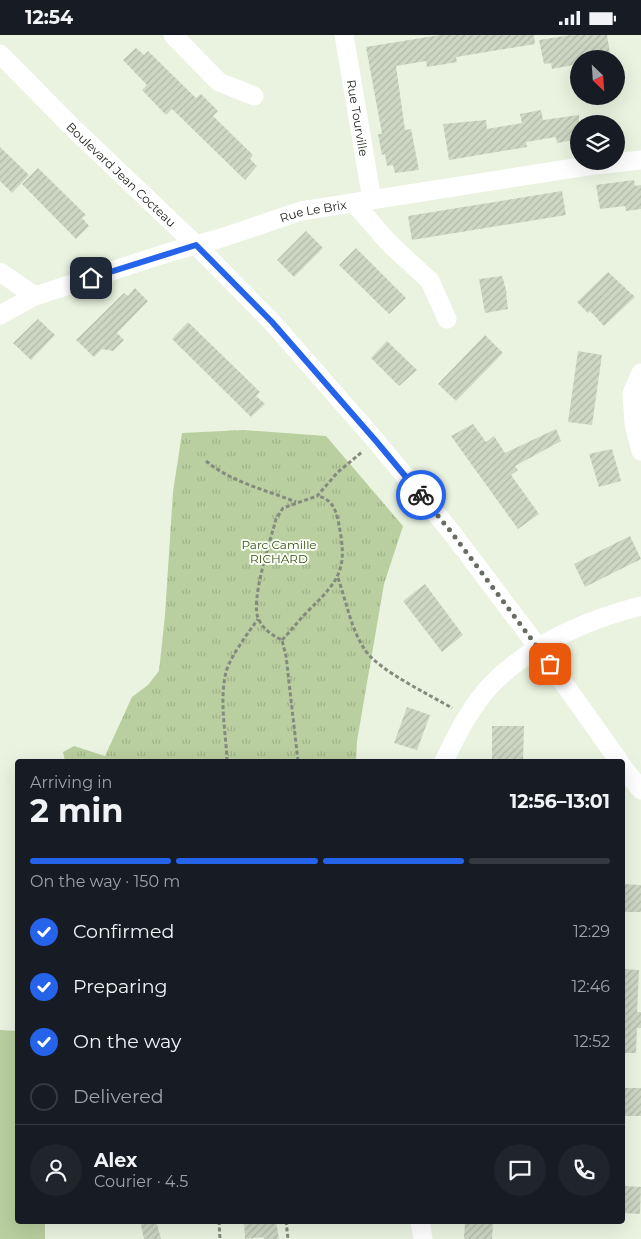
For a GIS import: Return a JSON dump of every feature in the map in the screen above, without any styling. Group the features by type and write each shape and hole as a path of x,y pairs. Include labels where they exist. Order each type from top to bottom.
{"street":[{"path":"173,35 219,82 254,96"},
{"name":"Rue Tourville","path":"344,35 363,202"},
{"name":"Boulevard Jean Cocteau","path":"0,54 196,245 272,322 376,441 452,533 538,647 618,759"},
{"name":"Rue Le Brix","path":"0,315 35,296 301,211 587,166 641,160"},
{"path":"363,202 389,243 430,281 447,319"},
{"path":"0,272 35,296"},
{"path":"641,373 632,393 634,424 641,451"},
{"path":"445,759 462,725 492,684 538,647 553,638 614,613 641,606"},
{"path":"625,770 641,790"},
{"path":"420,1224 423,1239"}],"path":[{"path":"317,496 338,472 376,441"},
{"path":"206,461 214,468 236,480 297,502"},
{"path":"282,641 320,601 338,578 342,565 343,544 337,516 330,502 325,497 317,496 283,508 276,519 256,597 258,619 269,633 282,641 286,656 298,759"},
{"path":"338,578 354,626 365,651 381,667 468,717"},
{"path":"227,759 222,702 226,671 239,647 258,619"},
{"path":"220,1224 220,1239"},
{"path":"286,1224 288,1239"}],"green space":[{"name":"Parc Camille RICHARD","path":"243,430 326,436 403,526 384,584 357,741 356,759 65,759 63,752 74,746 105,756 132,697 148,685 159,671 165,615 173,492 182,433"},
{"path":"0,1030 15,1031 15,1224 45,1224 45,1239 0,1239"}],"building":[{"path":"440,35 534,35 535,44 456,57 457,62 427,67 426,61 396,66 405,130 411,129 419,170 395,173 393,165 387,166 385,154 382,155 378,134 382,134 366,47"},
{"path":"571,35 607,35 610,50 570,50 570,66 552,69 551,63 544,64 539,40"},
{"path":"136,48 144,55 148,51 196,98 201,94 218,111 213,116 253,155 250,159 257,166 245,180 172,109 166,115 142,90 147,85 123,60"},
{"path":"541,110 543,120 570,116 570,141 557,143 556,137 526,142 527,147 449,160 443,124 486,120 487,129 522,123 520,114"},
{"path":"0,147 29,175 12,193 0,181"},
{"path":"38,168 86,215 82,218 89,226 76,239 22,184"},
{"path":"634,180 635,186 641,185 641,209 626,211 625,206 600,209 596,185"},
{"path":"562,191 566,215 412,240 408,216"},
{"path":"306,231 323,248 294,277 277,260"},
{"path":"356,248 406,298 389,314 339,265"},
{"path":"608,272 635,297 604,326 590,311 588,313 577,302"},
{"path":"502,276 507,293 508,309 485,313 479,279"},
{"path":"135,288 148,301 117,333 124,340 113,351 102,349 94,357 76,340 124,293 128,296"},
{"path":"38,319 55,335 31,360 13,343"},
{"path":"188,322 260,392 256,396 265,404 251,417 172,339"},
{"path":"485,335 503,353 456,401 438,384"},
{"path":"387,341 417,370 399,386 371,358"},
{"path":"578,351 602,355 592,425 568,422"},
{"path":"473,424 486,442 494,436 505,453 556,429 561,441 515,466 518,470 511,475 539,514 518,529 451,436"},
{"path":"612,449 621,481 599,487 589,454"},
{"path":"630,536 641,559 585,587 574,564"},
{"path":"425,584 463,635 442,652 403,601"},
{"path":"407,707 430,715 417,750 394,743"},
{"path":"492,726 524,726 523,759 492,759"},
{"path":"625,884 641,885 641,912 625,912"},
{"path":"625,969 639,970 637,1012 641,1012 641,1028 637,1028 636,1053 625,1053"},
{"path":"625,1088 641,1088 641,1116 625,1116"},
{"path":"625,1186 641,1187 640,1214 625,1213"},
{"path":"141,1224 157,1224 161,1239 144,1239"},
{"path":"244,1224 276,1224 279,1239 264,1239 263,1237 245,1239"},
{"path":"465,1224 493,1224 492,1239 464,1239"}],"way so far":[{"path":"421,495 452,533 550,664"}],"route":[{"path":"91,278 196,245 272,322 421,495"}]}
